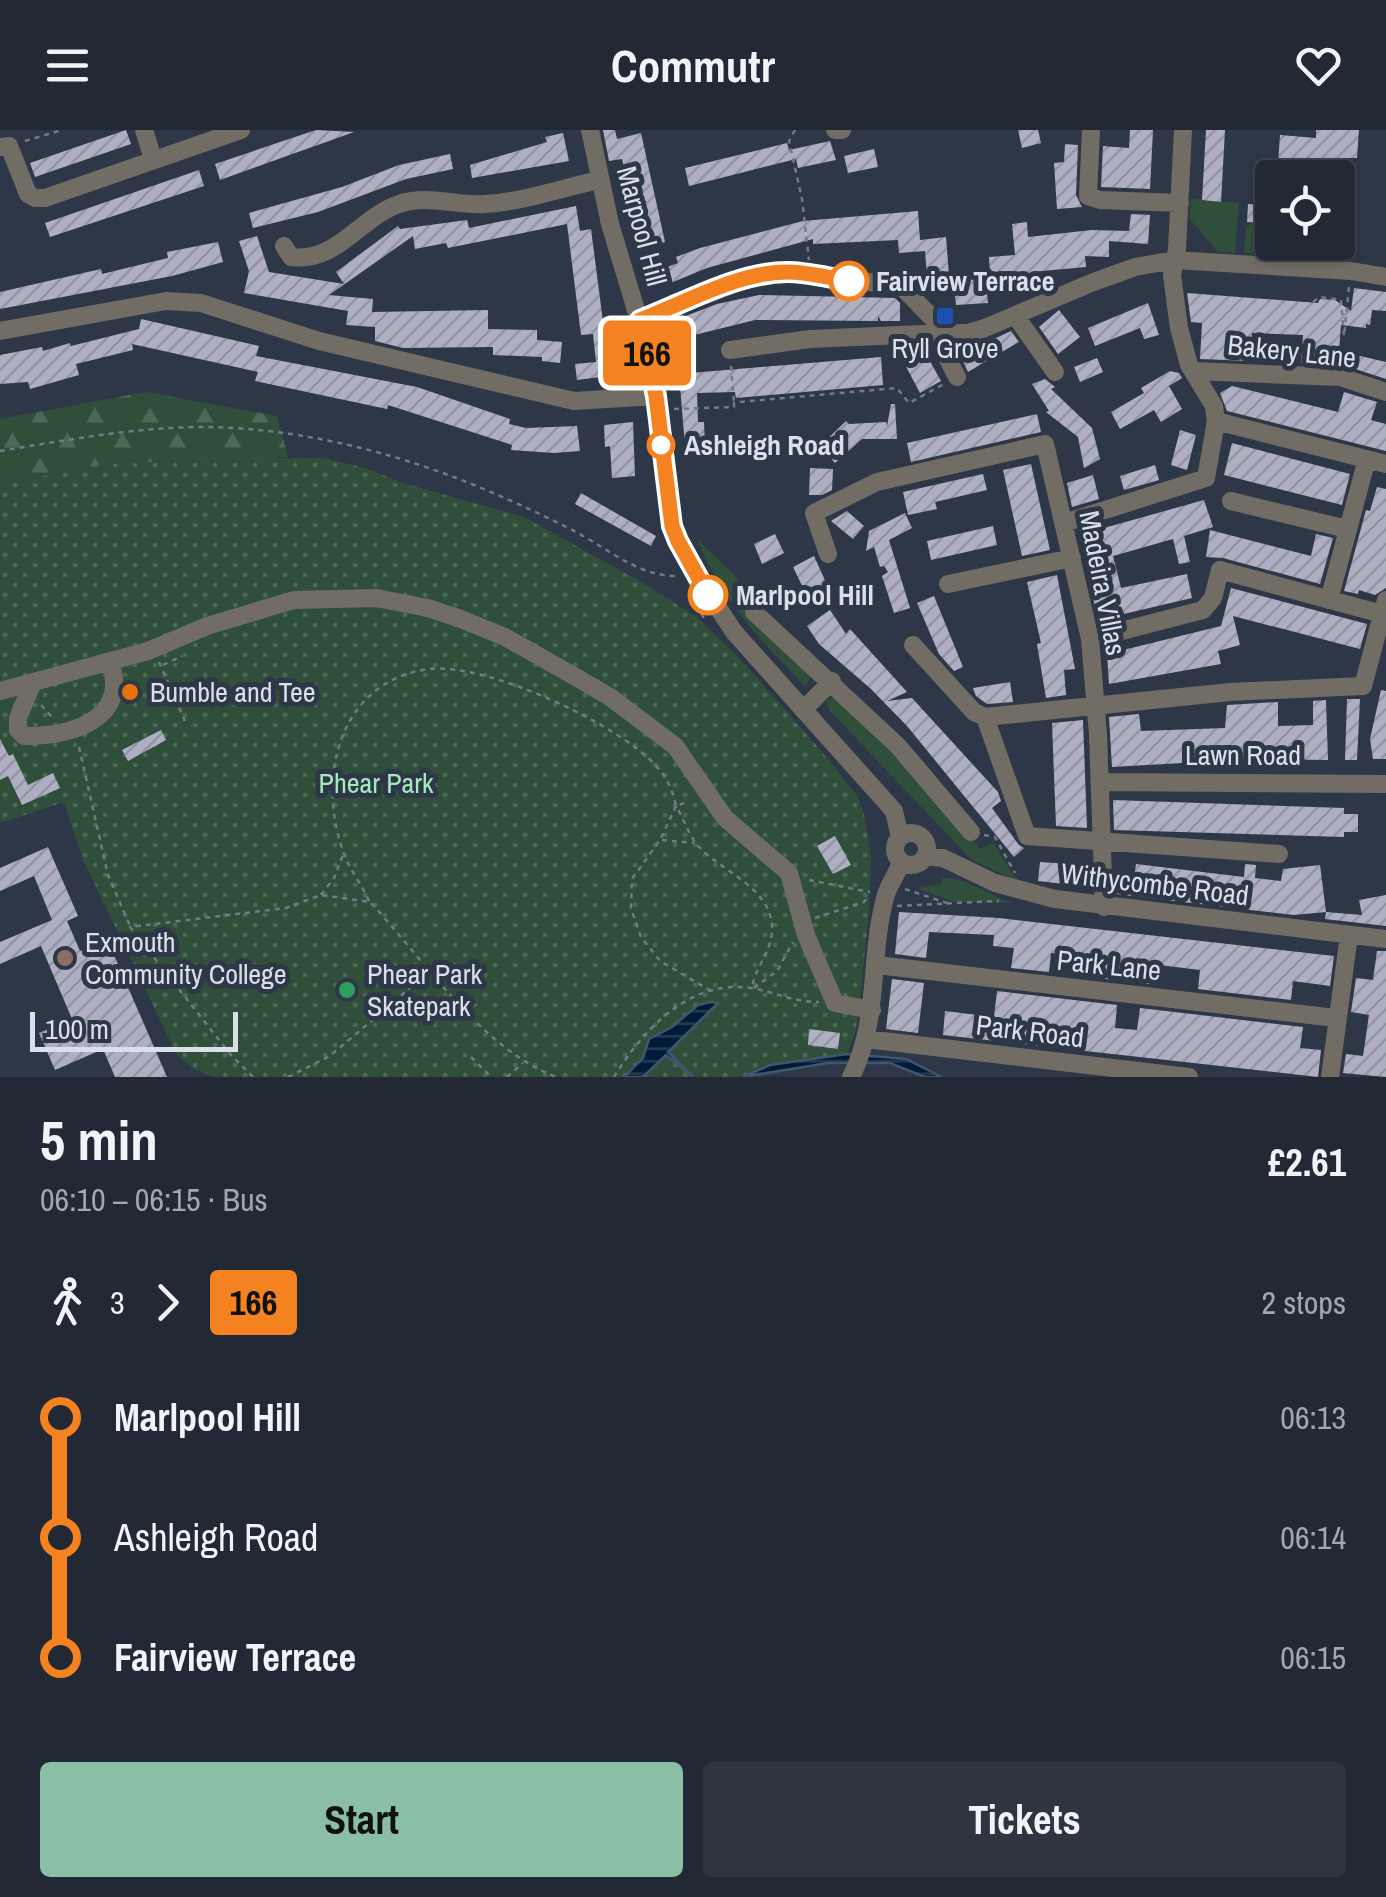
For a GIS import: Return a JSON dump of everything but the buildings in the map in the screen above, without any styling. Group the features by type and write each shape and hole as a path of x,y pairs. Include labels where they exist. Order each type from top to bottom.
{"street":[{"path":"144,130 153,159"},
{"path":"4,146 28,194 45,198 241,130"},
{"name":"Marpool Hill","path":"590,130 600,180 640,320 678,541 712,602 734,632 894,811 900,837"},
{"path":"1092,130 1088,196 1100,200 1180,202"},
{"path":"1064,523 1206,478 1216,421 1214,406 1193,372 1179,328 1172,276 1183,130"},
{"path":"284,246 290,257 322,254 344,243 380,212 415,200 486,204 600,180"},
{"path":"730,350 810,339 968,333 1090,282 1175,260 1385,274"},
{"path":"640,320 742,281 771,274 808,274 901,286 941,334 957,377"},
{"path":"0,331 166,301 201,302 319,341 574,401 656,396"},
{"path":"1015,315 1056,372"},
{"name":"Bakery Lane","path":"1193,372 1340,377 1386,392"},
{"path":"1216,421 1386,464"},
{"name":"Madeira Villas","path":"828,554 814,513 877,482 1044,444 1090,639 1104,907"},
{"path":"1329,600 1367,458"},
{"path":"1232,500 1348,529"},
{"path":"948,584 1072,558"},
{"path":"913,645 974,712 985,717 1230,692 1363,686 1385,609 1329,600 1220,570 1214,598 1204,610 1090,639"},
{"path":"978,579 984,599"},
{"path":"0,691 31,688 294,600 376,598 444,612 549,661 651,726 675,746 725,818 783,865 835,1002 872,1010"},
{"path":"754,612 898,746 971,832"},
{"path":"31,688 18,718 18,730 24,736 36,736 70,730 97,720 109,706 115,678 110,662"},
{"path":"803,710 832,682"},
{"path":"985,717 1027,836 1279,854"},
{"name":"Lawn Road","path":"1099,782 1386,784"},
{"path":"851,1077 866,1040 872,1010 878,900 901,862 895,848 900,837 913,833 920,836 926,845 925,856 915,864 901,862"},
{"name":"Withycombe Road","path":"925,856 943,858 994,884 1025,893 1104,907 1386,938"},
{"path":"1330,1077 1348,935"},
{"name":"Park Lane","path":"877,964 1336,1018"},
{"name":"Park Road","path":"866,1040 1094,1072 1189,1077"}],"path":[{"path":"4,146 62,130"},
{"path":"796,130 789,142 802,199 810,255 808,274"},
{"path":"1314,302 1330,294 1338,298 1344,305 1344,336 1350,283"},
{"path":"688,409 734,407 730,350"},
{"path":"734,403 898,388 910,403 957,377"},
{"path":"0,451 100,434 203,427 291,435 447,473 578,534 644,572 684,576"},
{"path":"148,650 157,657 185,722"},
{"path":"161,666 182,656"},
{"path":"556,1077 524,1062 450,996 370,902 344,854 332,789 332,766 343,732 379,689 405,674 432,668 462,670 506,682 572,710 656,764 696,843 724,870 756,891 768,907 773,928 769,951 754,974 752,988"},
{"path":"31,688 70,730 108,875 130,927 252,1077"},
{"path":"684,802 676,806 660,840 632,879 630,908 641,937 660,961 711,991"},
{"path":"752,988 778,972 795,938 805,928 864,902 952,904 1021,900 1025,893 995,836 971,832"},
{"path":"660,840 696,843"},
{"path":"321,895 334,878 344,854"},
{"path":"793,883 806,879 878,900"},
{"path":"878,900 872,880 952,904"},
{"path":"130,927 266,911 321,895 370,902"},
{"path":"288,1077 330,1056 430,971"},
{"path":"614,1077 652,1023 711,991 752,988 796,1002 835,1002"},
{"path":"471,1057 491,1077"},
{"path":"507,1077 524,1062"}],"green space":[{"path":"1191,199 1239,203 1235,253 1218,252 1189,218"},
{"path":"1255,224 1255,254 1244,253 1246,227"},
{"path":"146,392 277,416 288,457 199,462 0,496 0,419"},
{"name":"Phear Park","path":"219,458 324,458 524,517 697,617 741,660 858,797 871,855 869,911 859,1009 847,1054 770,1065 743,1077 214,1077 192,1068 177,1055 83,860 64,802 0,823 0,485 98,465"},
{"path":"698,540 755,595 743,607 811,677 805,686 730,600"},
{"path":"839,696 890,745 981,849 993,842 1017,881 972,860 829,710 826,700"},
{"path":"942,878 961,881 1014,903 954,902 917,888 941,884"}],"water":[{"path":"718,1003 668,1052 693,1077 666,1055 643,1077 624,1077 643,1058 649,1039 672,1027 698,1005"},
{"path":"847,1054 906,1059 942,1077 925,1077 890,1063 828,1063 743,1077 770,1065"}],"bus line":[{"name":"166","path":"708,595 672,526 656,396 640,320 742,281 771,274 788,272 849,281"}],"place":[{"name":"Fairview Terrace","path":"849,281"},
{"name":"Ryll Grove","path":"945,316"},
{"name":"Ashleigh Road","path":"661,445"},
{"name":"Marlpool Hill","path":"708,595"},
{"name":"Bumble and Tee","path":"130,692"},
{"name":"Exmouth Community College","path":"65,958"},
{"name":"Phear Park Skatepark","path":"347,990"}]}
